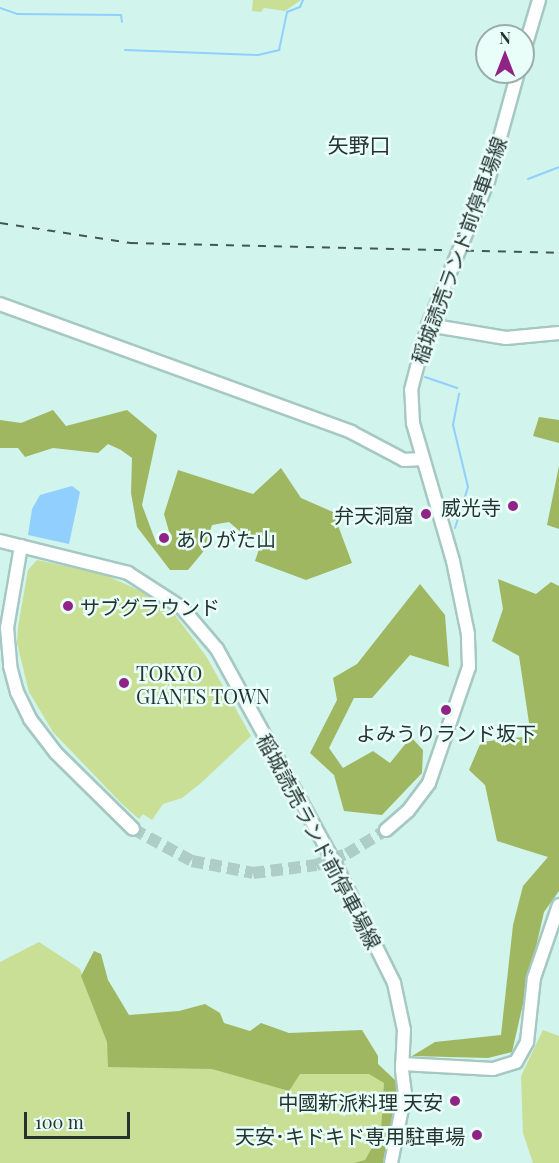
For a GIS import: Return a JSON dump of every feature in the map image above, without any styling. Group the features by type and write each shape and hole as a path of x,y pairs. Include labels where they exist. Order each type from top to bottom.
{"main road":[{"path":"532,24 539,0"},
{"name":"稲城読売ランド前停車場線","path":"386,830 408,811 429,783 470,666 468,634 453,561 423,459 411,399 428,325 482,199 515,84"},
{"path":"0,304 351,432 404,460 423,459"},
{"path":"428,325 506,338 559,333"},
{"name":"稲城読売ランド前停車場線","path":"0,542 129,573 182,608 213,643 335,864 394,983 404,1030 402,1064 404,1107 391,1163"},
{"path":"21,546 7,628 10,666 17,692 30,719 56,753 133,829"},
{"path":"402,1064 493,1069 516,1062 526,1047 534,978 559,905"}],"green space":[{"path":"253,0 301,0 285,11 264,8 261,12 252,11"},
{"path":"53,410 66,426 127,410 157,435 142,505 157,545 170,535 164,514 178,470 253,494 281,468 301,498 333,512 352,563 306,580 255,561 264,535 249,539 229,522 212,525 203,552 188,570 170,570 137,527 131,493 132,458 121,450 108,444 98,453 53,448 25,457 18,448 0,448 0,420 21,423"},
{"path":"539,417 559,420 559,443 533,436"},
{"path":"559,466 559,529 547,525"},
{"name":"TOKYO GIANTS TOWN","path":"37,560 103,574 145,593 175,615 206,656 251,736 182,798 163,804 152,820 143,814 139,819 121,803 53,732 29,692 17,643 28,570"},
{"path":"498,579 536,594 551,582 559,586 559,891 544,912 512,1052 488,1058 412,1056 435,1042 501,1035 513,925 523,886 548,857 497,841 485,785 469,770 481,742 531,736 519,656 492,641 503,609"},
{"path":"420,584 445,615 449,667 410,655 372,698 354,698 329,748 343,768 373,751 390,763 411,737 423,750 422,773 382,815 344,811 334,775 310,753 337,700 333,678 357,664"},
{"path":"39,942 80,969 116,1061 221,1059 386,1075 387,1163 0,1163 0,962"},
{"path":"94,951 101,954 108,980 129,1015 179,1011 205,1004 220,1013 224,1023 250,1031 261,1023 289,1033 362,1030 378,1056 378,1064 395,1080 398,1094 383,1163 354,1163 365,1160 381,1132 384,1083 369,1074 300,1074 289,1091 212,1069 108,1067 107,1042 81,976"},
{"path":"543,1030 559,1036 559,1163 533,1163 523,1133 521,1076"}],"water":[{"path":"72,486 80,492 69,544 28,535 32,509 40,495"}],"waterway":[{"path":"125,50 258,55 279,50 287,12 300,7 303,0"},
{"path":"0,8 17,14 121,15 122,22"},
{"path":"528,179 559,167"},
{"path":"425,377 457,388"},
{"path":"455,528 468,487 453,425 459,394"}],"tunnel":[{"path":"133,829 192,861 253,873 316,865 347,854 386,830"}],"railway":[{"path":"0,223 130,243 559,253"}],"place":[{"name":"威光寺","path":"513,506"},
{"name":"弁天洞窟","path":"426,514"},
{"name":"ありがた山","path":"164,538"},
{"name":"サブグラウンド","path":"68,606"},
{"name":"TOKYO GIANTS TOWN","path":"124,683"},
{"name":"よみうりランド坂下","path":"446,710"},
{"name":"中國新派料理 天安","path":"455,1101"},
{"name":"天安･キドキド専用駐車場","path":"477,1135"}],"district":[{"name":"矢野口","path":"359,144"}]}
